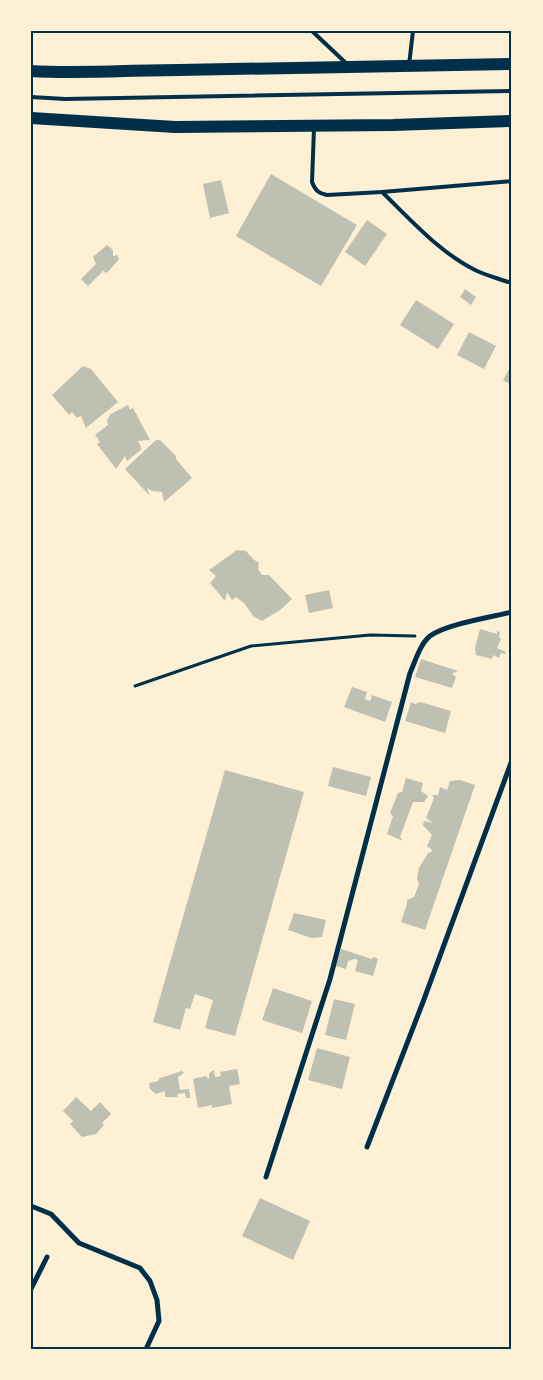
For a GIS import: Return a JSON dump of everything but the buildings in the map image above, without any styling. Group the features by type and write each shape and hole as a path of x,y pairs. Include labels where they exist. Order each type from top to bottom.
{"main road":[{"path":"31,71 67,73 512,64"},
{"path":"31,118 175,127 393,125 512,121"}],"street":[{"path":"266,1177 330,979 410,673 418,654 430,636 450,627 512,612"},
{"path":"367,1147 423,1002 512,760"},
{"path":"31,1206 51,1214 79,1243 140,1268 150,1281 157,1300 159,1321 146,1349"},
{"path":"31,1289 47,1257"}],"lane":[{"path":"312,31 351,68"},
{"path":"409,67 413,31"},
{"path":"31,97 65,99 512,92"},
{"path":"314,126 312,182 314,189 327,195 512,180"},
{"path":"382,192 415,225 460,262 476,271 508,282"}],"path":[{"path":"135,686 251,646 370,635 430,636"}]}
